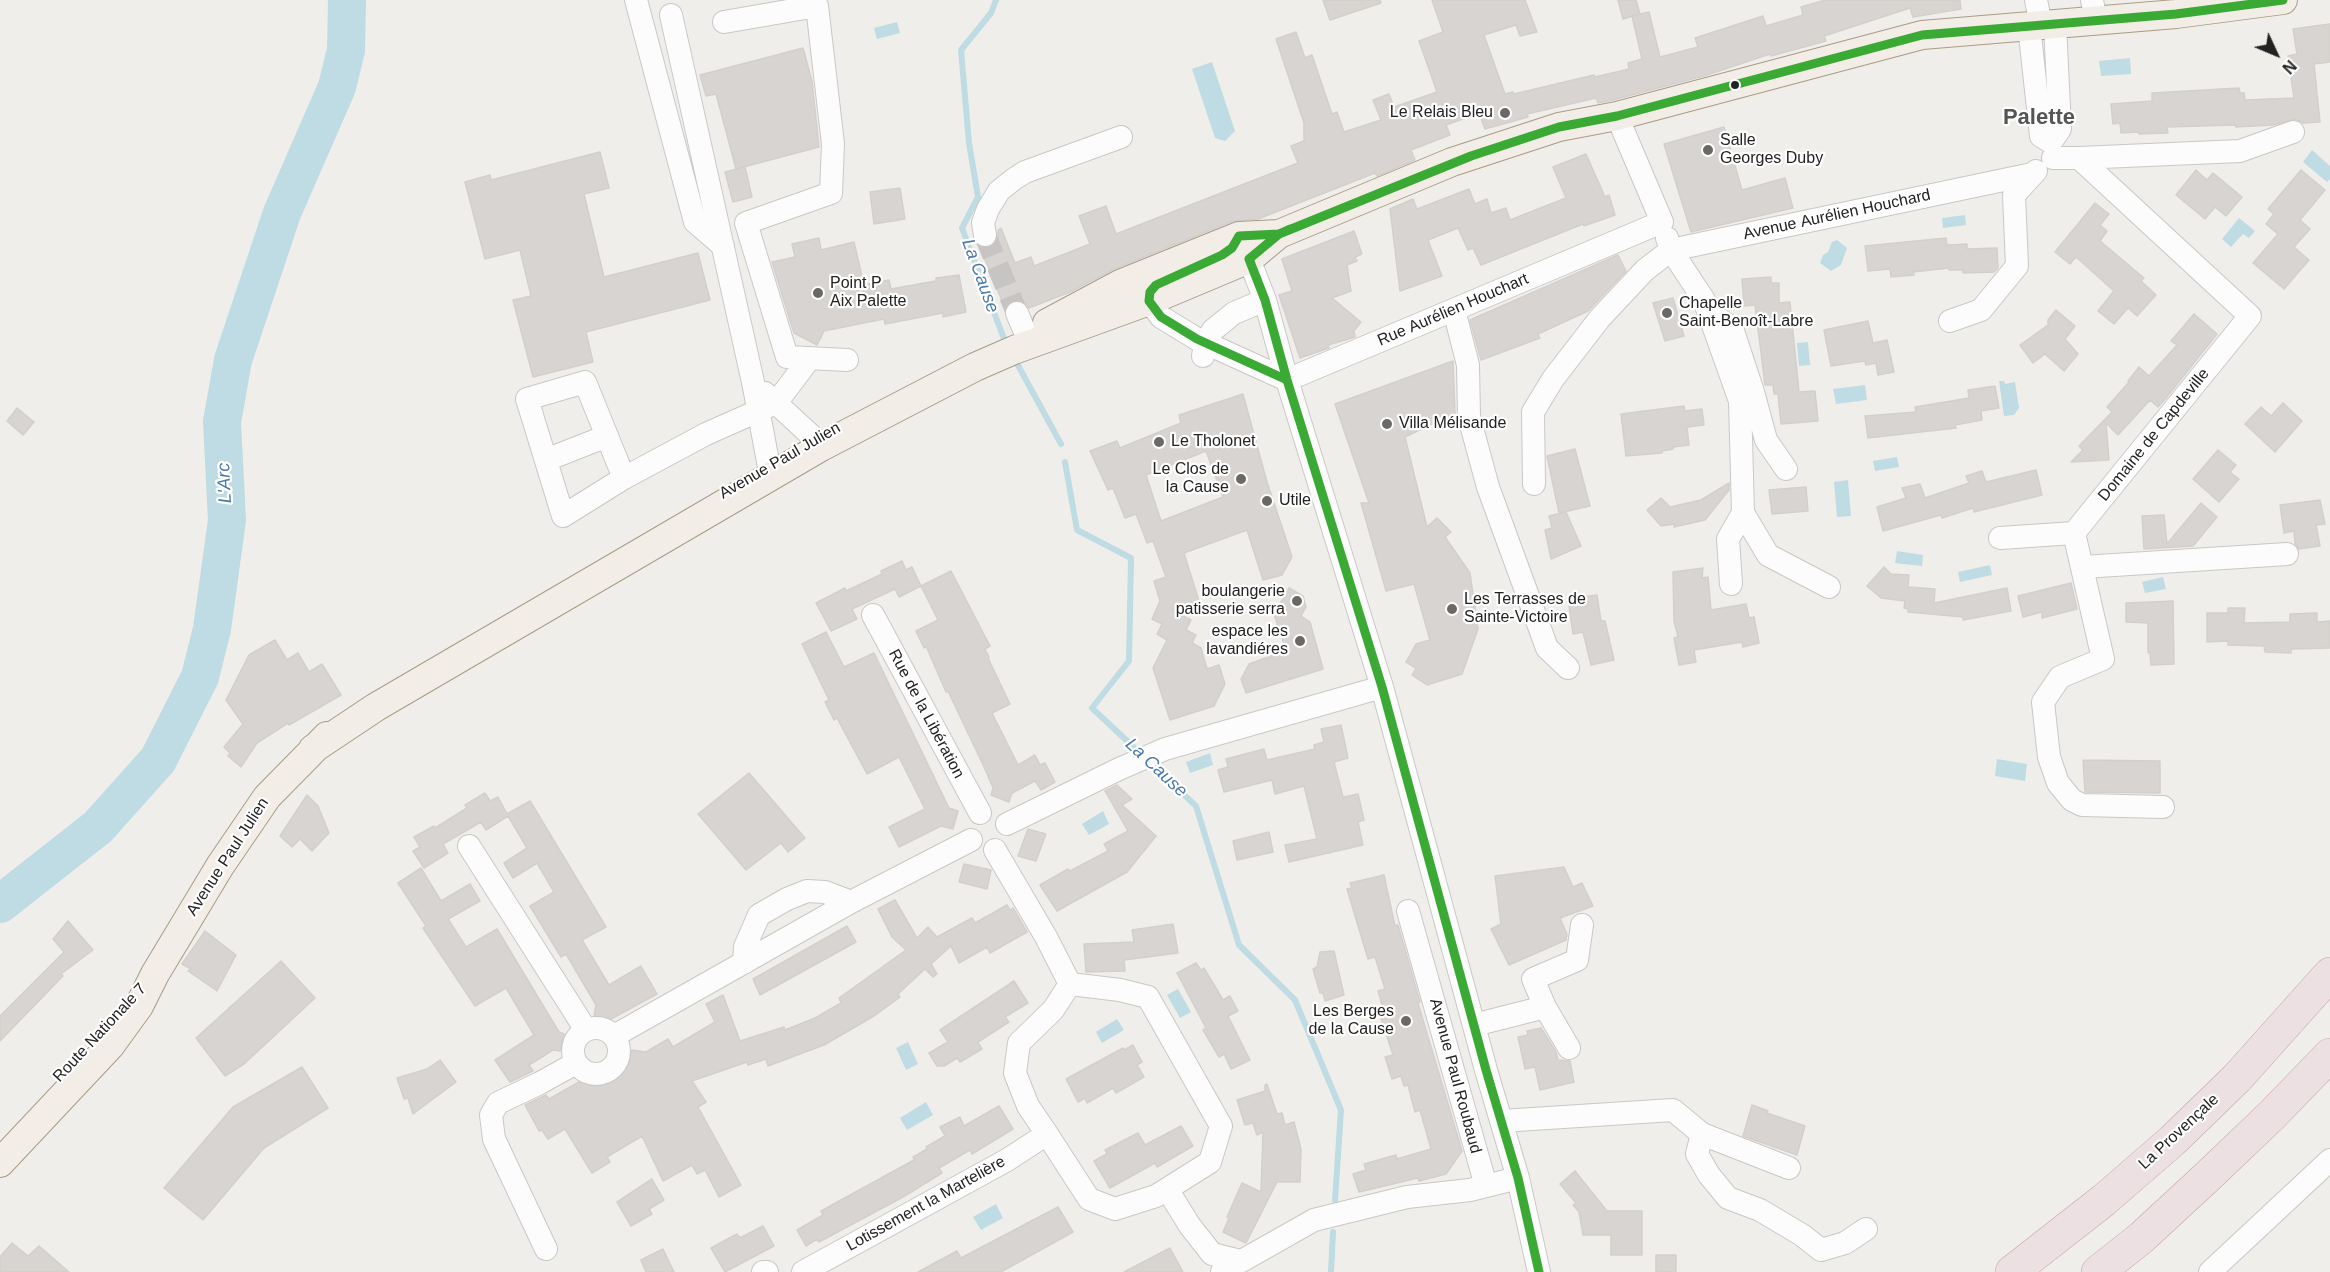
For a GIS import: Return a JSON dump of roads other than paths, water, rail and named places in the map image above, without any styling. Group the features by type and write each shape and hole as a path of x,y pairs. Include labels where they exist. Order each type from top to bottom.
{"highway":[{"name":"La Provençale","path":"2012,1272 2104,1200 2172,1141 2236,1078 2330,974"},
{"path":"2098,1272 2141,1238 2206,1178 2330,1055"}],"main road":[{"name":"Avenue Paul Julien","path":"313,749 376,706 821,447 1019,337 1120,284 1237,245 1279,234 1452,162 1559,127 1617,116 1922,35 2094,10 2283,0"},
{"name":"Avenue Paul Julien","path":"1019,337 1149,301 1237,245"},
{"name":"Avenue Paul Julien","path":"155,974 220,866 267,797 313,749 374,692 815,439 973,364"},
{"name":"Route Nationale 7","path":"0,1139 155,974"},
{"name":"Route Nationale 7","path":"0,1162 110,1046 139,1006 155,974"}],"street":[{"path":"636,0 695,222 723,246"},
{"path":"724,22 817,6 833,144 831,193 746,222 787,357 847,360"},
{"path":"671,15 753,382 767,406 815,439"},
{"path":"2040,19 2041,136 2052,150 2079,158 2240,150 2293,132"},
{"path":"1617,116 1662,222 1671,250 1704,300 1720,320 1732,328 1754,392 1766,440 1786,469"},
{"path":"985,235 983,223 988,208 999,191 1014,179 1025,172 1121,137"},
{"path":"1950,321 1981,310 2017,266 2014,195 2052,150"},
{"name":"Domaine de Capdeville","path":"2074,533 2250,316 2079,158"},
{"name":"Avenue Aurélien Houchard","path":"1671,250 2032,174"},
{"name":"Rue Aurélien Houchart","path":"1287,380 1662,222"},
{"name":"Avenue Paul Roubaud","path":"1237,245 1265,300 1287,380 1382,687 1518,1178 1539,1272"},
{"path":"1534,484 1533,412 1553,379 1600,318 1645,270 1671,250"},
{"path":"1204,350 1213,330 1234,313 1265,300"},
{"path":"1704,300 1740,401 1743,513 1768,555 1829,586"},
{"path":"1149,301 1161,317 1204,350 1287,380"},
{"path":"1454,310 1468,365 1469,417 1488,487 1548,648 1568,668"},
{"path":"624,478 585,382 527,399 563,516 624,478 767,406 810,358"},
{"path":"767,406 769,467"},
{"path":"546,460 607,436"},
{"path":"1731,584 1728,539 1743,513"},
{"path":"2000,538 2074,533 2083,567 2103,659 2060,677 2043,702 2049,757 2058,783 2072,800 2082,805 2163,807"},
{"path":"2083,567 2287,554"},
{"name":"Rue de la Libération","path":"873,615 980,813"},
{"path":"1007,824 1165,749 1382,687"},
{"path":"993,812 1003,818 1007,824 1005,842 995,850 982,850 976,847 971,840 970,823 980,813 993,812"},
{"path":"614,1036 851,902 971,840"},
{"path":"469,846 586,1030"},
{"path":"995,850 1070,984"},
{"path":"744,963 745,947 759,915 787,899 807,891 825,892 851,902"},
{"name":"Avenue Paul Roubaud","path":"1408,911 1486,1186"},
{"path":"1569,1048 1545,1007 1533,979 1577,960 1582,925"},
{"path":"1425,966 1456,957"},
{"path":"1070,984 1120,990 1148,997 1221,1126 1210,1161 1156,1196 1115,1209 1089,1199 1028,1106 1015,1073 1019,1043 1053,1010 1070,984"},
{"path":"1474,1024 1545,1007"},
{"path":"601,1029 614,1036 618,1058 609,1070 595,1074 576,1063 574,1056 576,1041 586,1030 601,1029"},
{"path":"546,1249 495,1138 491,1115 498,1103 576,1063"},
{"path":"1501,1121 1673,1110 1702,1134 1789,1168"},
{"name":"Lotissement la Martelière","path":"803,1272 1007,1160 1047,1134"},
{"path":"1702,1134 1697,1154 1709,1175 1728,1198 1760,1210 1802,1235 1821,1250 1845,1243 1866,1229"},
{"path":"2210,1272 2330,1160"},
{"path":"1167,1189 1190,1226 1212,1254 1231,1266 1314,1220 1407,1197 1470,1190 1518,1178"}],"water":[{"path":"897,22 900,33 877,39 874,28"},
{"path":"2130,58 2131,74 2101,76 2099,61"},
{"path":"1212,62 1235,131 1225,141 1215,138 1192,69"},
{"path":"2312,150 2330,166 2330,179 2327,182 2303,162"},
{"path":"1965,215 1966,225 1943,228 1942,218"},
{"path":"2239,218 2255,231 2249,238 2243,234 2231,247 2222,239"},
{"path":"1837,240 1847,248 1841,265 1831,271 1820,263 1832,242"},
{"path":"1808,342 1810,365 1799,366 1797,343"},
{"path":"1999,381 2004,381 2005,384 2015,382 2019,408 2014,415 2004,416"},
{"path":"1865,385 1867,400 1836,404 1833,389"},
{"path":"1897,457 1899,467 1875,471 1873,461"},
{"path":"1848,480 1851,516 1837,517 1834,482"},
{"path":"1897,551 1923,555 1922,566 1895,563"},
{"path":"1990,565 1992,575 1960,582 1958,572"},
{"path":"2163,577 2166,589 2145,593 2142,582"},
{"path":"1210,753 1213,765 1190,773 1186,762"},
{"path":"1997,759 2027,764 2025,781 1995,776"},
{"path":"1103,811 1109,824 1089,835 1082,824"},
{"path":"1178,989 1191,1012 1180,1018 1167,995"},
{"path":"1117,1019 1124,1030 1102,1043 1096,1032"},
{"path":"908,1042 918,1064 906,1070 896,1048"},
{"path":"926,1102 933,1115 907,1130 900,1118"},
{"path":"996,1204 1003,1218 981,1230 973,1217"}],"waterway":[{"name":"L'Arc","path":"0,904 98,827 158,760 200,677 212,629 227,520 222,422 233,360 282,213 337,87 346,50 347,0"},
{"name":"La Cause","path":"996,0 991,13 961,50 969,143 978,197 962,228 1006,344"},
{"name":"La Cause","path":"1014,358 1061,444"},
{"name":"La Cause","path":"1065,462 1077,530 1131,558 1129,661 1092,708 1142,755"},
{"name":"La Cause","path":"1149,762 1196,806 1239,945 1295,1000 1341,1110 1335,1200"},
{"name":"La Cause","path":"1331,1272 1333,1232"}],"tunnel":[{"path":"985,235 1017,313"}],"place":[{"name":"Le Relais Bleu","path":"1505,113"},
{"name":"Salle Georges Duby","path":"1708,150"},
{"name":"Point P Aix Palette","path":"818,293"},
{"name":"Chapelle Saint-Benoît-Labre","path":"1667,313"},
{"name":"Villa Mélisande","path":"1387,424"},
{"name":"Le Tholonet","path":"1159,442"},
{"name":"Le Clos de la Cause","path":"1241,479"},
{"name":"Utile","path":"1267,501"},
{"name":"boulangerie patisserie serra","path":"1297,601"},
{"name":"Les Terrasses de Sainte-Victoire","path":"1452,609"},
{"name":"espace les lavandiéres","path":"1300,641"},
{"name":"Les Berges de la Cause","path":"1406,1021"}],"district":[{"name":"Palette","path":"2039,118"}]}
